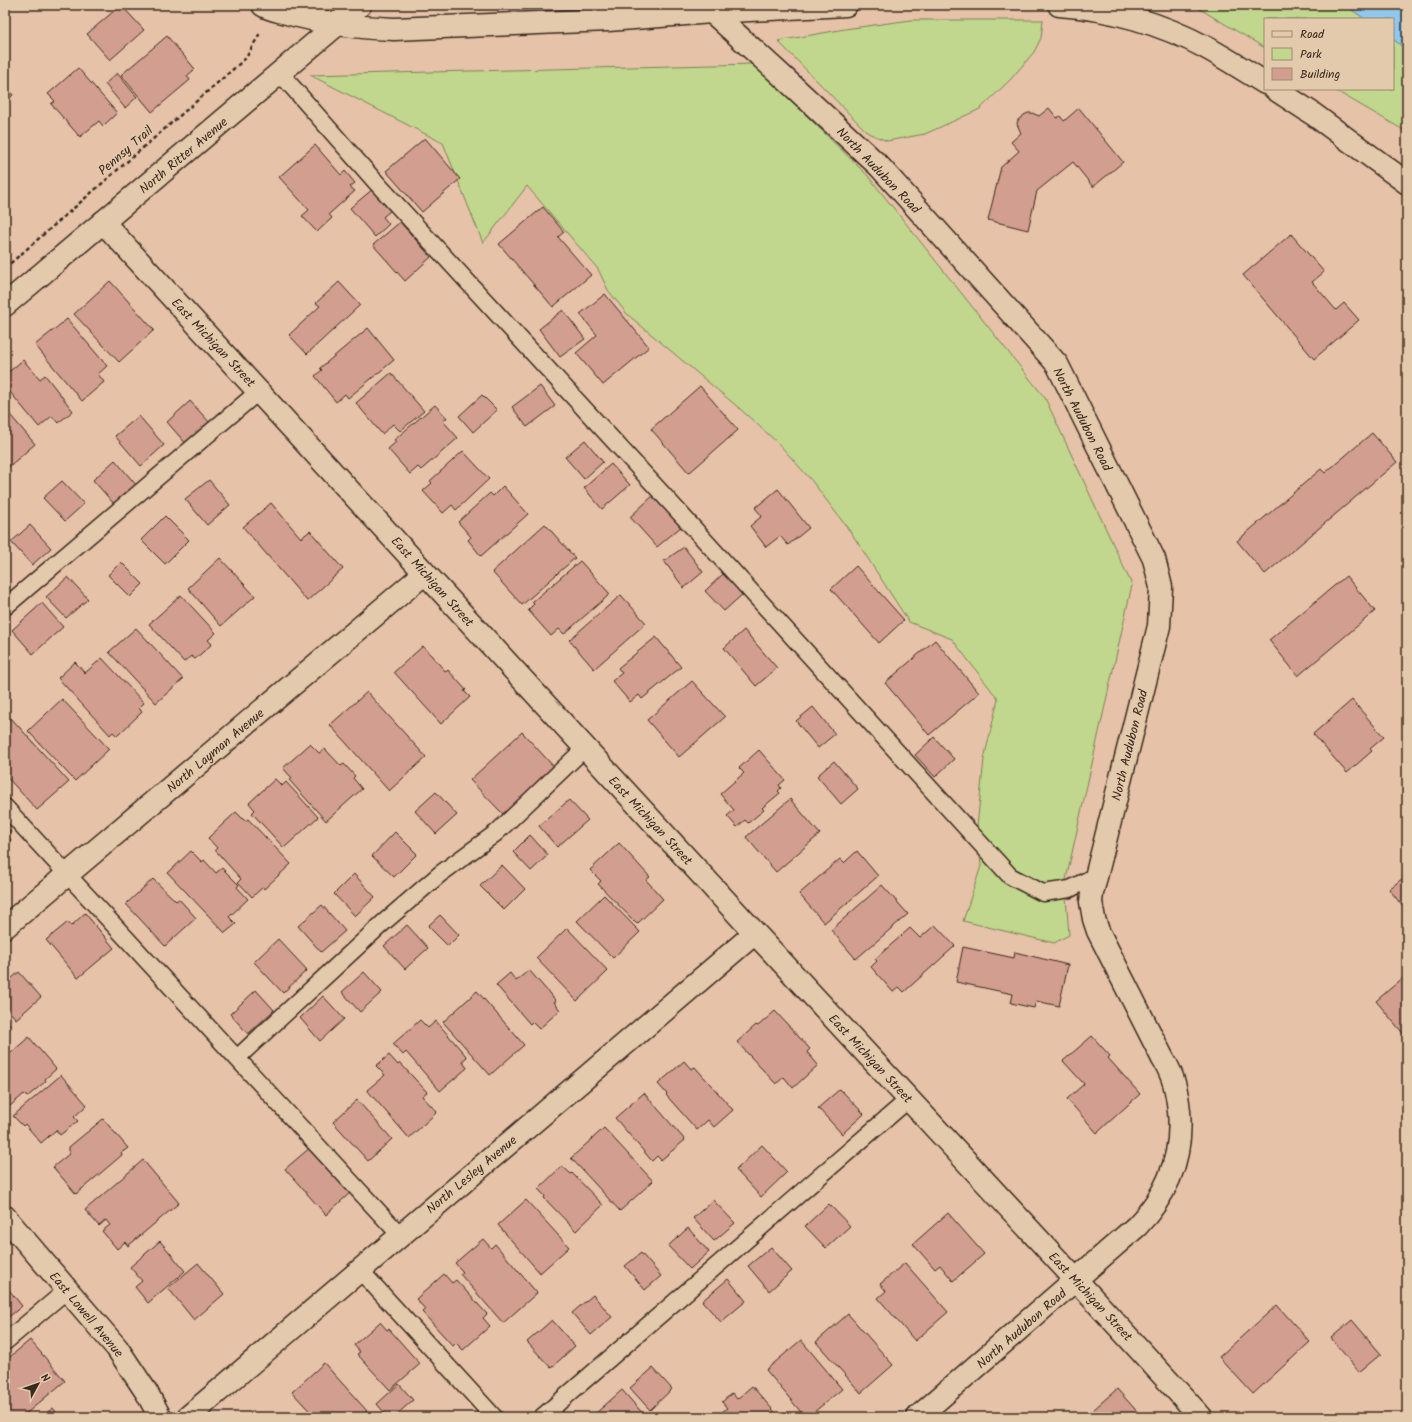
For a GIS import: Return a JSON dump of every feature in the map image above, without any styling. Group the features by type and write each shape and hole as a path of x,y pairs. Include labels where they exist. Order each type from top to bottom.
{"street":[{"path":"263,5 272,9 338,25 370,29 608,20 712,12 846,5"},
{"name":"North Ritter Avenue","path":"5,305 360,5"},
{"path":"1059,5 1074,6 1131,16 1206,47 1264,82"},
{"name":"North Audubon Road","path":"712,12 878,166 1057,364 1154,559 1161,587 1159,626 1091,902 1098,931 1170,1071 1175,1084 1181,1125 1171,1174 1156,1204 1137,1226 918,1417"},
{"path":"1276,90 1312,114 1407,183"},
{"name":"East Michigan Street","path":"102,222 1202,1417"},
{"name":"North Layman Avenue","path":"5,927 425,573"},
{"name":"North Lesley Avenue","path":"188,1417 755,933"},
{"name":"East Lowell Avenue","path":"5,1217 117,1348 147,1393 160,1417"}],"lane":[{"path":"280,73 374,180 658,489 1010,876 1043,892 1070,889 1097,875"},
{"path":"5,607 259,391"},
{"path":"237,1058 394,913 440,874 496,833 585,748"},
{"path":"5,808 400,1235"},
{"path":"542,1417 909,1099"},
{"path":"360,1270 494,1417"},
{"path":"5,1342 67,1290"}],"path":[{"name":"Pennsy Trail","path":"5,268 246,58 254,43"}],"green space":[{"path":"1193,5 1345,5 1364,18 1264,18 1264,47"},
{"path":"911,20 1043,20 1041,38 1034,52 1011,79 980,109 925,134 887,141 868,133 778,41 845,29"},
{"path":"1394,40 1407,50 1407,132 1335,90 1394,90"},
{"path":"754,64 868,176 1045,398 1132,585 1065,884 1069,935 1054,943 963,921 981,866 977,827 984,759 998,699 952,639 909,622 852,534 812,481 778,443 739,408 627,314 608,290 598,269 527,186 483,243 443,143 310,75"}],"water":[{"path":"1345,5 1407,5 1407,50 1394,40 1394,18 1364,18"}],"building":[{"path":"121,5 144,30 110,60 87,34"},
{"path":"167,36 195,69 187,76 190,80 152,112 121,75"},
{"path":"78,68 117,113 103,126 99,121 80,137 51,104 55,101 48,94"},
{"path":"117,73 137,97 125,108 105,84"},
{"path":"5,85 13,95 5,102"},
{"path":"1049,108 1057,118 1060,116 1064,121 1079,108 1123,162 1093,187 1073,162 1037,191 1028,230 988,220 1001,167 1019,151 1011,142 1021,133 1017,124 1018,120 1028,113 1039,116"},
{"path":"425,138 460,179 422,212 386,171"},
{"path":"315,145 341,175 345,171 355,183 350,187 355,191 329,214 332,218 317,232 302,216 309,210 279,177"},
{"path":"373,189 391,210 383,217 389,224 375,237 350,208"},
{"path":"543,207 564,232 558,237 591,275 553,307 499,244"},
{"path":"400,222 431,257 405,281 373,245"},
{"path":"1291,234 1324,272 1312,282 1336,310 1344,303 1359,320 1314,359 1243,275"},
{"path":"110,281 154,330 119,362 74,314"},
{"path":"339,282 360,305 307,354 289,335 320,306 316,303"},
{"path":"605,294 649,347 603,385 576,353 597,335 580,314"},
{"path":"563,310 585,339 560,357 539,329"},
{"path":"67,319 107,366 98,374 104,382 82,401 35,345"},
{"path":"368,328 394,360 348,398 345,394 336,402 315,376 322,370 320,368"},
{"path":"23,360 40,379 45,375 73,411 58,423 52,416 39,427 5,386 5,375"},
{"path":"391,373 424,411 400,431 393,424 382,434 356,403"},
{"path":"540,386 555,406 527,427 512,407"},
{"path":"700,386 738,430 689,473 651,429"},
{"path":"482,395 497,410 473,432 459,416"},
{"path":"190,401 211,424 187,445 167,422"},
{"path":"435,405 447,418 443,421 458,438 421,470 418,467 410,474 388,449 396,442 394,440"},
{"path":"5,409 35,444 5,470"},
{"path":"139,416 164,445 141,466 115,436"},
{"path":"1372,433 1397,462 1265,574 1237,541 1321,469 1325,473"},
{"path":"585,440 603,462 584,479 565,457"},
{"path":"463,451 489,479 456,510 452,505 443,513 423,491 432,483 430,481"},
{"path":"115,460 137,486 115,505 93,480"},
{"path":"611,464 630,485 602,509 584,488"},
{"path":"209,480 230,505 207,525 185,499"},
{"path":"62,481 84,504 65,521 43,498"},
{"path":"503,486 528,514 481,556 468,540 471,537 458,522 490,493 493,496"},
{"path":"778,489 809,528 788,545 780,536 766,547 750,526 762,516 755,508"},
{"path":"655,494 683,525 657,547 630,517"},
{"path":"271,503 301,538 310,531 343,569 307,601 243,527"},
{"path":"165,516 189,540 165,564 141,540"},
{"path":"545,524 575,558 522,605 492,572"},
{"path":"30,525 51,548 32,565 11,542"},
{"path":"684,547 703,572 684,588 664,561"},
{"path":"220,558 255,596 221,626 188,588"},
{"path":"580,561 610,594 564,634 559,629 551,636 528,610 534,604 532,602"},
{"path":"121,562 143,584 130,597 108,575"},
{"path":"856,566 904,620 879,643 831,589"},
{"path":"725,572 744,593 724,611 705,591"},
{"path":"1346,576 1375,611 1298,676 1269,640"},
{"path":"68,577 88,599 66,618 46,597"},
{"path":"181,595 216,633 208,640 212,644 195,659 191,656 184,662 149,624"},
{"path":"621,595 646,623 594,669 569,640"},
{"path":"42,603 63,627 33,654 12,630"},
{"path":"136,628 183,679 156,703 109,652"},
{"path":"744,630 777,668 756,686 724,648"},
{"path":"656,637 681,667 642,699 639,695 630,702 612,681 622,673 618,668"},
{"path":"935,640 979,693 929,735 885,683"},
{"path":"423,646 446,672 448,670 466,690 464,691 470,697 441,724 394,672"},
{"path":"5,651 12,659 5,665"},
{"path":"102,658 144,703 139,708 142,712 117,736 113,732 110,735 58,678 75,662 85,673"},
{"path":"692,681 725,717 679,757 647,720"},
{"path":"367,692 426,757 389,791 330,725"},
{"path":"62,699 109,749 75,781 28,731"},
{"path":"1352,700 1384,737 1370,749 1372,751 1347,773 1313,734"},
{"path":"813,707 835,734 818,748 796,721"},
{"path":"11,718 69,782 37,810 5,775 5,723"},
{"path":"522,732 555,768 504,815 470,780"},
{"path":"934,737 954,759 935,777 915,755"},
{"path":"310,744 319,753 325,749 341,766 344,764 355,776 353,778 362,789 326,821 290,781 292,778 283,768"},
{"path":"759,750 785,780 779,785 781,788 778,791 780,793 762,808 764,810 748,823 745,820 737,827 727,816 734,810 720,794 744,773 739,768"},
{"path":"834,761 858,789 841,804 817,776"},
{"path":"275,779 282,786 286,782 318,817 284,848 252,813 255,810 249,803"},
{"path":"436,792 457,815 436,834 415,811"},
{"path":"790,799 820,834 776,872 746,837"},
{"path":"569,800 588,820 557,847 539,826"},
{"path":"236,812 245,821 248,819 291,864 264,889 263,887 252,897 238,882 241,879 215,850 217,848 208,838"},
{"path":"5,826 11,832 7,835 11,840 5,845"},
{"path":"395,832 417,854 394,877 372,856"},
{"path":"530,835 548,855 531,871 513,852"},
{"path":"619,843 650,877 646,880 663,899 637,924 598,884 601,881 590,870"},
{"path":"191,851 202,862 204,860 216,873 222,868 239,885 237,887 248,899 229,917 236,924 225,933 168,873"},
{"path":"857,851 878,876 824,923 799,894 840,859 844,863"},
{"path":"502,865 525,889 504,910 480,886"},
{"path":"354,874 375,897 355,916 334,894"},
{"path":"1407,875 1407,912 1389,889"},
{"path":"153,879 176,901 179,899 196,918 165,946 126,904"},
{"path":"882,885 908,914 856,959 831,930"},
{"path":"604,895 640,932 613,958 577,921"},
{"path":"322,905 345,931 321,952 298,926"},
{"path":"85,913 114,948 78,978 46,940 68,922 71,926"},
{"path":"440,915 459,935 448,946 428,926"},
{"path":"407,925 428,948 405,969 384,946"},
{"path":"935,925 955,946 904,992 899,987 893,992 871,967 877,961 875,959 910,928 920,938"},
{"path":"567,928 608,971 577,1001 536,958"},
{"path":"278,939 307,970 283,993 254,962"},
{"path":"963,947 1014,958 1015,952 1068,965 1059,1006 1036,1001 1034,1008 1011,1003 1013,994 956,982"},
{"path":"529,970 556,1001 554,1002 560,1010 539,1029 532,1022 530,1024 496,985 510,973 516,981"},
{"path":"19,972 41,997 16,1019 5,1006 5,984"},
{"path":"364,972 382,992 360,1012 342,992"},
{"path":"1405,976 1407,979 1406,1037 1376,1001"},
{"path":"256,990 274,1010 248,1034 230,1014"},
{"path":"477,991 524,1045 490,1075 443,1022"},
{"path":"323,996 344,1019 320,1041 300,1018"},
{"path":"775,1011 810,1049 807,1052 818,1065 793,1088 784,1077 776,1084 737,1042"},
{"path":"5,1019 12,1027 5,1032"},
{"path":"420,1020 428,1028 436,1021 467,1057 462,1061 467,1068 440,1091 406,1052 403,1055 393,1044"},
{"path":"1092,1036 1110,1056 1108,1058 1140,1094 1097,1133 1067,1099 1084,1084 1063,1061"},
{"path":"29,1037 56,1069 45,1079 46,1081 27,1097 24,1094 10,1106 8,1103 5,1106 5,1058"},
{"path":"389,1055 398,1065 400,1063 427,1092 422,1096 437,1112 409,1138 367,1090 385,1075 376,1066"},
{"path":"684,1061 691,1069 695,1067 733,1110 714,1127 708,1120 697,1130 658,1084"},
{"path":"61,1075 87,1105 74,1117 78,1121 60,1135 56,1130 41,1143 25,1124 23,1126 13,1116"},
{"path":"840,1089 864,1114 842,1134 818,1108"},
{"path":"644,1093 685,1140 661,1160 657,1156 652,1161 615,1118"},
{"path":"357,1100 392,1139 368,1161 333,1122"},
{"path":"103,1119 128,1148 121,1153 122,1155 76,1194 53,1167 69,1154 69,1147"},
{"path":"604,1128 653,1181 620,1211 571,1158"},
{"path":"762,1145 787,1172 761,1197 736,1170"},
{"path":"312,1146 352,1191 326,1215 285,1169"},
{"path":"143,1160 179,1203 128,1246 125,1242 117,1249 102,1231 110,1225 106,1220 99,1226 85,1210"},
{"path":"562,1166 571,1174 572,1173 603,1205 576,1231 544,1198 545,1196 538,1189"},
{"path":"526,1200 569,1247 540,1273 498,1225"},
{"path":"713,1200 735,1223 714,1241 693,1218"},
{"path":"829,1204 850,1226 826,1248 805,1226"},
{"path":"948,1213 984,1254 953,1281 940,1265 935,1269 913,1244"},
{"path":"688,1228 709,1252 690,1269 668,1246"},
{"path":"483,1239 491,1248 495,1244 537,1293 503,1323 460,1274 463,1272 455,1263"},
{"path":"160,1241 185,1271 148,1303 135,1287 142,1281 130,1267"},
{"path":"771,1247 792,1271 769,1291 748,1266"},
{"path":"641,1253 661,1276 645,1290 625,1266"},
{"path":"198,1263 224,1294 194,1320 168,1288"},
{"path":"905,1263 948,1312 915,1341 878,1298 886,1291 880,1284"},
{"path":"444,1274 452,1283 456,1280 487,1314 483,1318 490,1326 463,1350 456,1343 453,1346 422,1312 425,1309 416,1299"},
{"path":"728,1279 746,1301 721,1322 702,1301"},
{"path":"5,1285 22,1306 5,1320"},
{"path":"593,1295 612,1317 591,1335 572,1313"},
{"path":"1277,1305 1310,1342 1253,1394 1219,1357"},
{"path":"848,1314 893,1365 861,1393 816,1342"},
{"path":"552,1320 575,1346 551,1368 527,1342"},
{"path":"1352,1320 1381,1354 1359,1372 1331,1338"},
{"path":"380,1322 387,1330 389,1329 420,1364 390,1390 357,1354 360,1352 354,1345"},
{"path":"30,1340 65,1381 22,1417 5,1417 5,1361"},
{"path":"801,1340 842,1389 808,1417 805,1417 766,1370"},
{"path":"324,1363 367,1411 360,1417 315,1417 292,1392"},
{"path":"653,1368 672,1389 650,1410 630,1388"},
{"path":"399,1384 413,1400 394,1417 388,1417 377,1404"},
{"path":"752,1386 779,1417 717,1416 727,1408 722,1402 732,1393 737,1399"},
{"path":"1117,1389 1142,1417 1085,1417"},
{"path":"622,1390 645,1416 598,1417 595,1414"},
{"path":"53,1408 60,1417 41,1417"}]}
